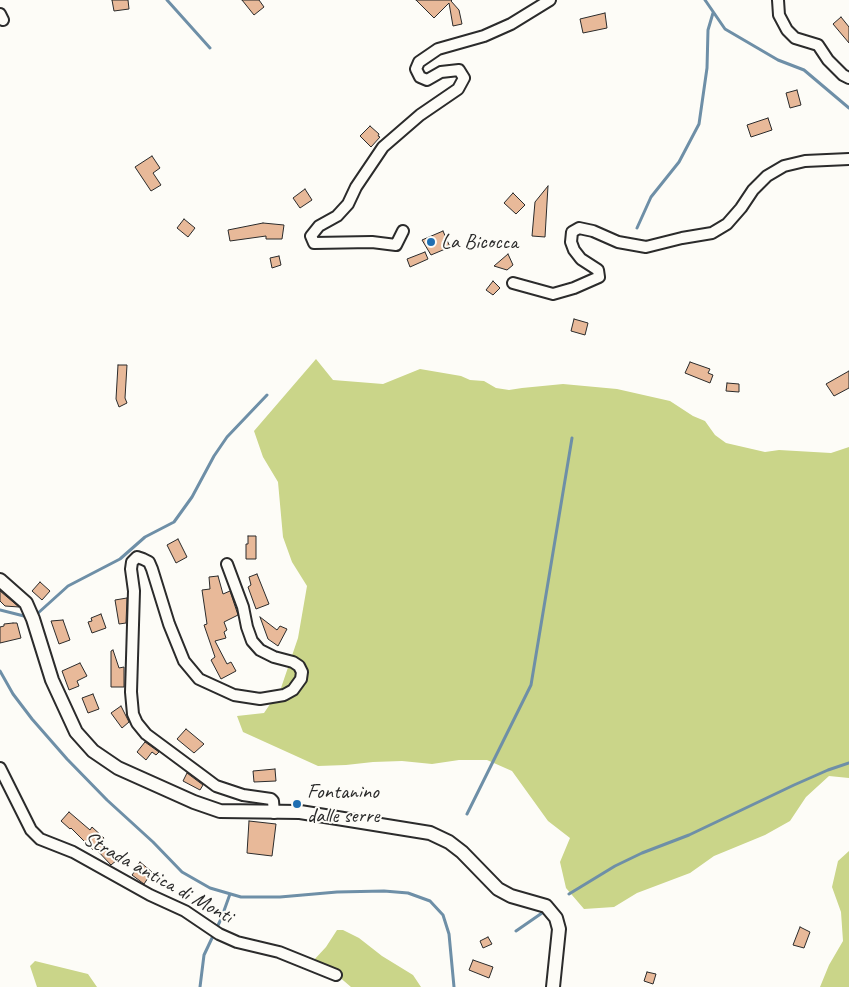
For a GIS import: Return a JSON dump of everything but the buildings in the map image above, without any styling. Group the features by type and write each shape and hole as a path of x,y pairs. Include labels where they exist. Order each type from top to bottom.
{"street":[{"path":"403,231 396,245 372,242 314,242 310,236 320,226 337,216 348,204 356,187 383,146 420,115 458,89 464,78 459,70 441,72 427,80 420,77 416,69 419,62 438,49 484,36 511,24 550,0"},
{"path":"778,0 779,15 787,30 795,38 818,45 828,60 842,75 849,78"},
{"path":"513,283 553,294 574,288 599,277 598,270 581,259 570,242 572,232 579,228 593,231 618,242 646,247 712,233 727,224 753,190 767,176 784,166 805,161 849,159"},
{"path":"227,564 252,641 260,650 274,657 294,662 302,672 300,679 293,690 284,695 260,699 234,695 199,679 184,661 169,624 149,562 137,558 132,562 131,569 134,591 132,714 146,734 204,778 216,786 243,795 271,799 273,801 274,813"},
{"path":"0,580 26,603 33,619 52,680 76,732 93,751 118,768 194,802 220,811 300,812 430,833 449,842 462,852 498,889 511,896 546,906 556,918 559,929 553,987"},
{"name":"Strada antica di Monti","path":"0,768 31,830 40,839 73,852 150,895 185,910 220,934 237,942 279,952 336,975"}],"green space":[{"path":"316,359 333,380 383,384 420,369 461,376 470,380 484,381 496,388 509,390 563,384 617,389 670,401 693,416 705,421 715,435 726,443 765,452 779,450 831,453 849,447 849,778 829,776 806,797 790,821 765,835 714,856 690,873 637,893 614,907 584,909 566,888 560,862 570,838 548,821 512,771 487,760 459,760 432,764 402,761 373,762 318,766 243,732 237,716 264,713 281,688 298,638 307,586 292,562 283,537 278,482 263,457 254,431"},
{"path":"849,851 849,987 820,987 829,965 843,941 841,912 832,887 838,861"},
{"path":"337,930 343,930 359,938 382,956 413,975 421,987 351,987 337,975 313,961 326,947"},
{"path":"35,961 88,974 97,987 37,987 30,966"}],"waterway":[{"path":"167,0 210,48"},
{"path":"705,0 725,29 778,60 804,70 849,108"},
{"path":"637,228 651,197 679,162 699,124 707,68 708,30 713,13"},
{"path":"37,614 68,586 120,559 145,537 174,522 192,497 214,456 227,437 267,395"},
{"path":"467,814 531,685 572,438"},
{"path":"0,610 24,616"},
{"path":"0,671 13,694 32,719 67,759 182,872 210,888 241,897 280,897 337,892 384,891 408,893 430,901 443,915 449,934 454,987"},
{"path":"569,894 615,866 642,853 689,835 794,785 849,763"},
{"path":"200,987 204,955 221,919 230,894"},
{"path":"516,931 542,913"}],"place":[{"name":"La Bicocca","path":"431,242"},
{"name":"Fontanino dalle serre","path":"297,804"}]}
